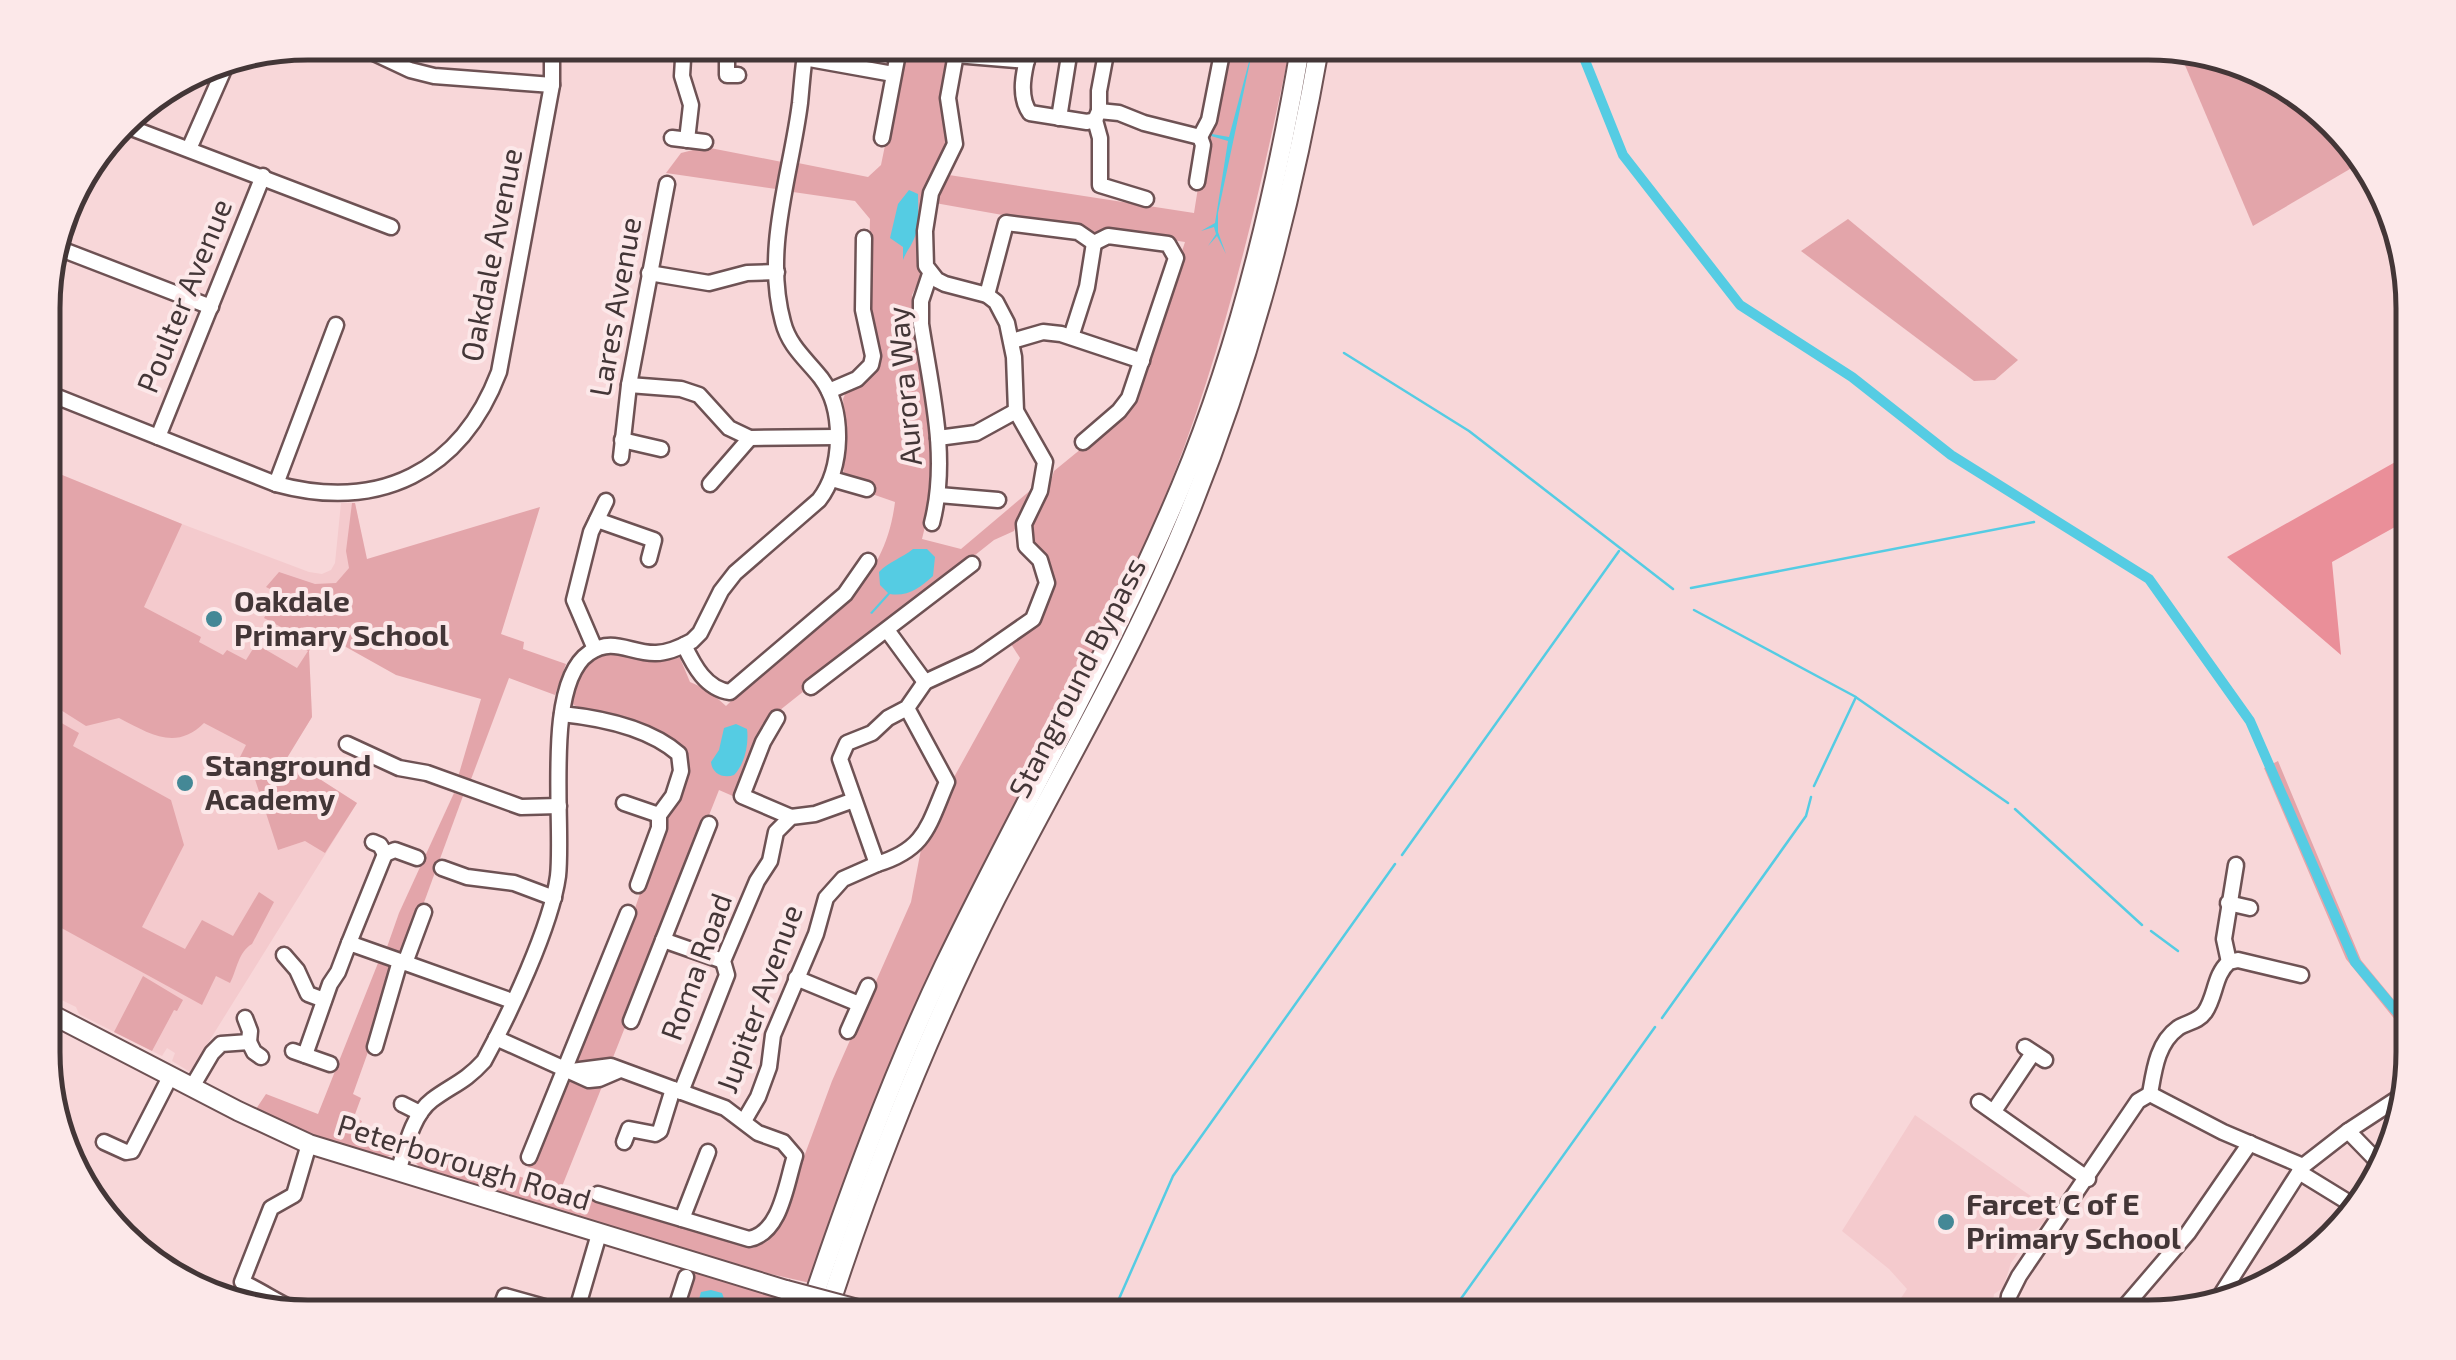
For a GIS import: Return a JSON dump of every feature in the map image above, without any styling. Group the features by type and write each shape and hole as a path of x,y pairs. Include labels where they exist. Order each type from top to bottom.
{"main road":[{"name":"Stanground Bypass","path":"813,1300 871,1138 933,991 1090,684 1182,485 1221,374 1268,207 1297,60"},
{"name":"Stanground Bypass","path":"832,1300 878,1168 947,1001 1151,600 1206,469 1271,270 1317,60"},
{"name":"Peterborough Road","path":"60,1019 309,1144 822,1300"}],"street":[{"path":"390,60 434,76 552,85"},
{"name":"Oakdale Avenue","path":"60,398 276,484 329,494 382,487 419,472 472,427 488,399 507,338 552,85 552,60"},
{"path":"683,60 682,76 691,105 680,139 705,142"},
{"path":"727,60 727,75 738,76"},
{"path":"398,1172 420,1114 431,1100 467,1080 484,1062 554,898 562,714 578,665 596,649 611,644 656,653 684,646 700,632 720,591 735,573 819,500 832,479 834,408 829,392 792,345 777,272 780,215 804,60"},
{"path":"815,60 893,74"},
{"path":"882,138 881,116 896,60"},
{"path":"877,864 840,759 841,750 907,708 925,682 977,658 1033,619 1047,583 1040,560 1026,546 1024,524 1040,491 1045,462 1016,412 1012,341 1001,310 987,294 945,284 930,274 924,253 931,194 956,144 948,98 955,60"},
{"path":"1022,60 1027,61 1024,104 1030,113 1059,118 1119,113 1200,136"},
{"path":"1059,118 1068,60"},
{"path":"1105,60 1097,116 1100,185 1146,199"},
{"path":"1200,136 1210,120 1218,60"},
{"path":"189,149 221,76"},
{"path":"136,130 391,227"},
{"path":"1197,182 1203,145 1200,136"},
{"name":"Poulter Avenue","path":"158,437 263,176"},
{"name":"Lares Avenue","path":"620,456 666,184"},
{"path":"987,294 1006,223 1078,232 1094,243"},
{"path":"1083,442 1119,411 1134,384 1176,258 1168,244 1108,236 1094,243"},
{"path":"829,392 857,379 872,365 858,286 864,238"},
{"path":"1070,337 1087,287 1094,243"},
{"path":"67,252 211,308"},
{"path":"649,273 709,283 748,273 777,272"},
{"name":"Aurora Way","path":"930,274 921,302 921,324 941,467 932,523"},
{"path":"276,484 336,325"},
{"path":"1012,341 1043,332 1142,361"},
{"path":"629,385 681,389 699,395 730,428 750,438 836,437"},
{"path":"938,438 976,433 1016,412"},
{"path":"710,484 750,438"},
{"name":"Lares Avenue","path":"622,440 660,449"},
{"path":"832,479 867,489"},
{"name":"Aurora Way","path":"939,495 998,500"},
{"path":"596,649 574,600 590,532 606,501"},
{"path":"597,520 654,540 649,559"},
{"path":"684,646 699,674 719,690 730,692 828,610 868,561"},
{"path":"811,688 972,564"},
{"path":"887,630 925,682"},
{"name":"Jupiter Avenue","path":"744,1121 763,1082 773,1035 816,934 826,898 843,879 903,856 918,844 947,782 907,708"},
{"path":"562,714 600,718 669,745 679,754 681,771 673,796 659,814 659,828 638,885"},
{"path":"778,718 763,742 742,796 791,816 815,814 854,800"},
{"path":"347,744 399,768 427,773 521,807 559,806"},
{"path":"624,803 659,814"},
{"name":"Roma Road","path":"624,1142 629,1128 655,1134 660,1131 727,975 724,961 757,881 770,861 776,832 791,816"},
{"path":"632,1021 709,824"},
{"path":"373,842 385,854"},
{"path":"330,1064 300,1054 385,854 395,850 417,858"},
{"path":"2229,962 2224,939 2236,865"},
{"path":"442,868 467,877 514,883 554,898"},
{"path":"2228,903 2250,908"},
{"path":"375,1047 402,962 424,912"},
{"path":"530,1157 569,1069 596,979 628,913"},
{"path":"664,940 724,961"},
{"path":"349,944 512,1001"},
{"path":"284,956 297,970 308,994 324,1000"},
{"path":"2009,1299 2020,1276 2138,1101 2150,1094 2159,1053 2169,1036 2208,1009 2216,980 2229,962 2238,960 2301,976"},
{"path":"796,978 859,1004"},
{"path":"848,1031 868,986"},
{"path":"244,1018 250,1031 249,1042 262,1057"},
{"path":"496,1038 569,1069 589,1070 604,1065 724,1108 758,1132 783,1142 795,1156 771,1228 761,1237 749,1239 598,1194"},
{"path":"192,1087 221,1044 249,1042"},
{"path":"1994,1111 2034,1053"},
{"path":"104,1142 132,1151 170,1077"},
{"path":"2150,1094 2301,1169 2347,1201"},
{"path":"1979,1102 2088,1179"},
{"path":"2226,1288 2301,1169 2390,1103"},
{"path":"402,1104 420,1114"},
{"path":"2348,1131 2373,1156"},
{"path":"2131,1299 2188,1233 2250,1143"},
{"path":"261,1295 242,1282 271,1208 294,1194 309,1144"},
{"path":"682,1220 708,1152"},
{"path":"582,1300 599,1234"},
{"path":"679,1300 686,1277"}],"shaded area":[{"path":"903,60 952,60 949,138 922,206 918,236 921,276 912,295 932,461 931,502 922,539 961,549 1032,489 1014,531 994,540 765,722 735,797 719,790 612,1060 588,1066 572,1063 689,766 685,750 672,740 570,702 579,676 590,661 606,652 643,660 680,658 690,682 708,690 726,706 854,593 880,554 889,530 895,502 872,494 872,484 843,478 843,399 875,368 868,305 870,219 855,201 793,192 798,163 868,177 881,165"},
{"path":"1227,60 1287,60 1234,289 1176,469 1077,686 924,987 872,1113 810,1283 719,1262 424,1173 413,1159 417,1144 524,1178 567,1075 603,1084 561,1189 753,1248 768,1241 778,1227 832,1081 911,902 922,844 1020,658 1011,644 1035,621 1050,593 1053,570 1033,545 1033,517 1054,471 1131,408 1185,242 1112,231 1094,235 1050,219 1020,218 935,203 949,175 1194,213 1206,137"},
{"path":"2184,63 2212,68 2272,93 2312,122 2352,168 2253,226"},
{"path":"705,147 782,162 776,189 666,173 681,153"},
{"path":"1848,219 2018,360 1995,380 1974,381 1801,251"},
{"path":"2395,462 2395,527 2332,562 2341,655 2227,557"},
{"name":"Stanground Academy","path":"60,474 182,524 322,574 335,563 341,503 355,503 366,559 309,651 312,717 286,758 357,803 190,1072 172,1061 175,1053 167,1048 162,1056 79,1014 76,1007 60,999"},
{"path":"60,474 182,524 144,607 201,637 199,642 223,655 227,650 246,660 256,644 297,668 308,651 291,641 294,634 264,618 278,593 266,587 279,572 315,584 336,583 349,568 346,551 352,503 367,559 540,507 501,634 524,642 523,649 566,664 555,695 509,678 470,782 458,777 481,699 396,675 321,633 309,651 312,717 287,758 357,803 325,853 305,841 278,850 252,770 237,770 246,745 204,723 173,738 152,734 119,718 86,726 60,710"},
{"path":"60,722 79,733 73,746 171,800 184,845 142,927 185,949 202,920 233,936 259,892 274,902 252,944 241,956 230,983 216,976 202,1005 60,927"},
{"path":"2278,761 2361,960 2395,1001 2395,1020 2346,959 2264,768"},
{"path":"454,793 463,796 404,957 386,950"},
{"path":"378,963 393,968 387,999 353,1094 361,1098 354,1117 362,1121 360,1127 401,1141 392,1154 376,1158 256,1109 266,1094 318,1114"},
{"path":"143,976 183,1000 152,1051 114,1032"},
{"name":"Farcet C of E Primary School","path":"1915,1115 2055,1213 2034,1231 2011,1263 2003,1288 1993,1299 1900,1299 1907,1289 1842,1231"},
{"path":"693,1271 777,1298 776,1300 684,1300"}],"water":[{"path":"1250,60 1218,213 1218,232 1226,254 1217,236 1208,246 1216,234 1214,227 1201,231 1215,223 1228,141 1211,136 1229,137"},
{"path":"909,190 918,194 918,223 903,260 903,247 890,238 898,204"},
{"path":"913,549 927,549 935,557 933,576 913,591 890,594 870,613 888,593 880,585 879,572"},
{"path":"736,724 747,729 745,753 734,775 723,776 711,762 719,750 724,728"},
{"path":"701,1292 722,1293 724,1300 699,1300"}],"waterway":[{"path":"1585,60 1623,155 1740,305 1852,377 1951,455 2149,579 2250,721 2355,962 2395,1010"},
{"path":"1344,353 1469,431 1673,589"},
{"path":"1691,588 2034,522"},
{"path":"1402,855 1619,551"},
{"path":"1694,610 1856,697 1814,786"},
{"path":"1857,698 2008,803"},
{"path":"1662,1018 1806,816 1811,797"},
{"path":"2015,809 2142,925"},
{"path":"1119,1300 1173,1176 1395,864"},
{"path":"2151,931 2178,951"},
{"path":"1460,1299 1655,1027"}],"place":[{"name":"Oakdale Primary School","path":"214,619"},
{"name":"Stanground Academy","path":"185,783"},
{"name":"Farcet C of E Primary School","path":"1946,1222"}]}
